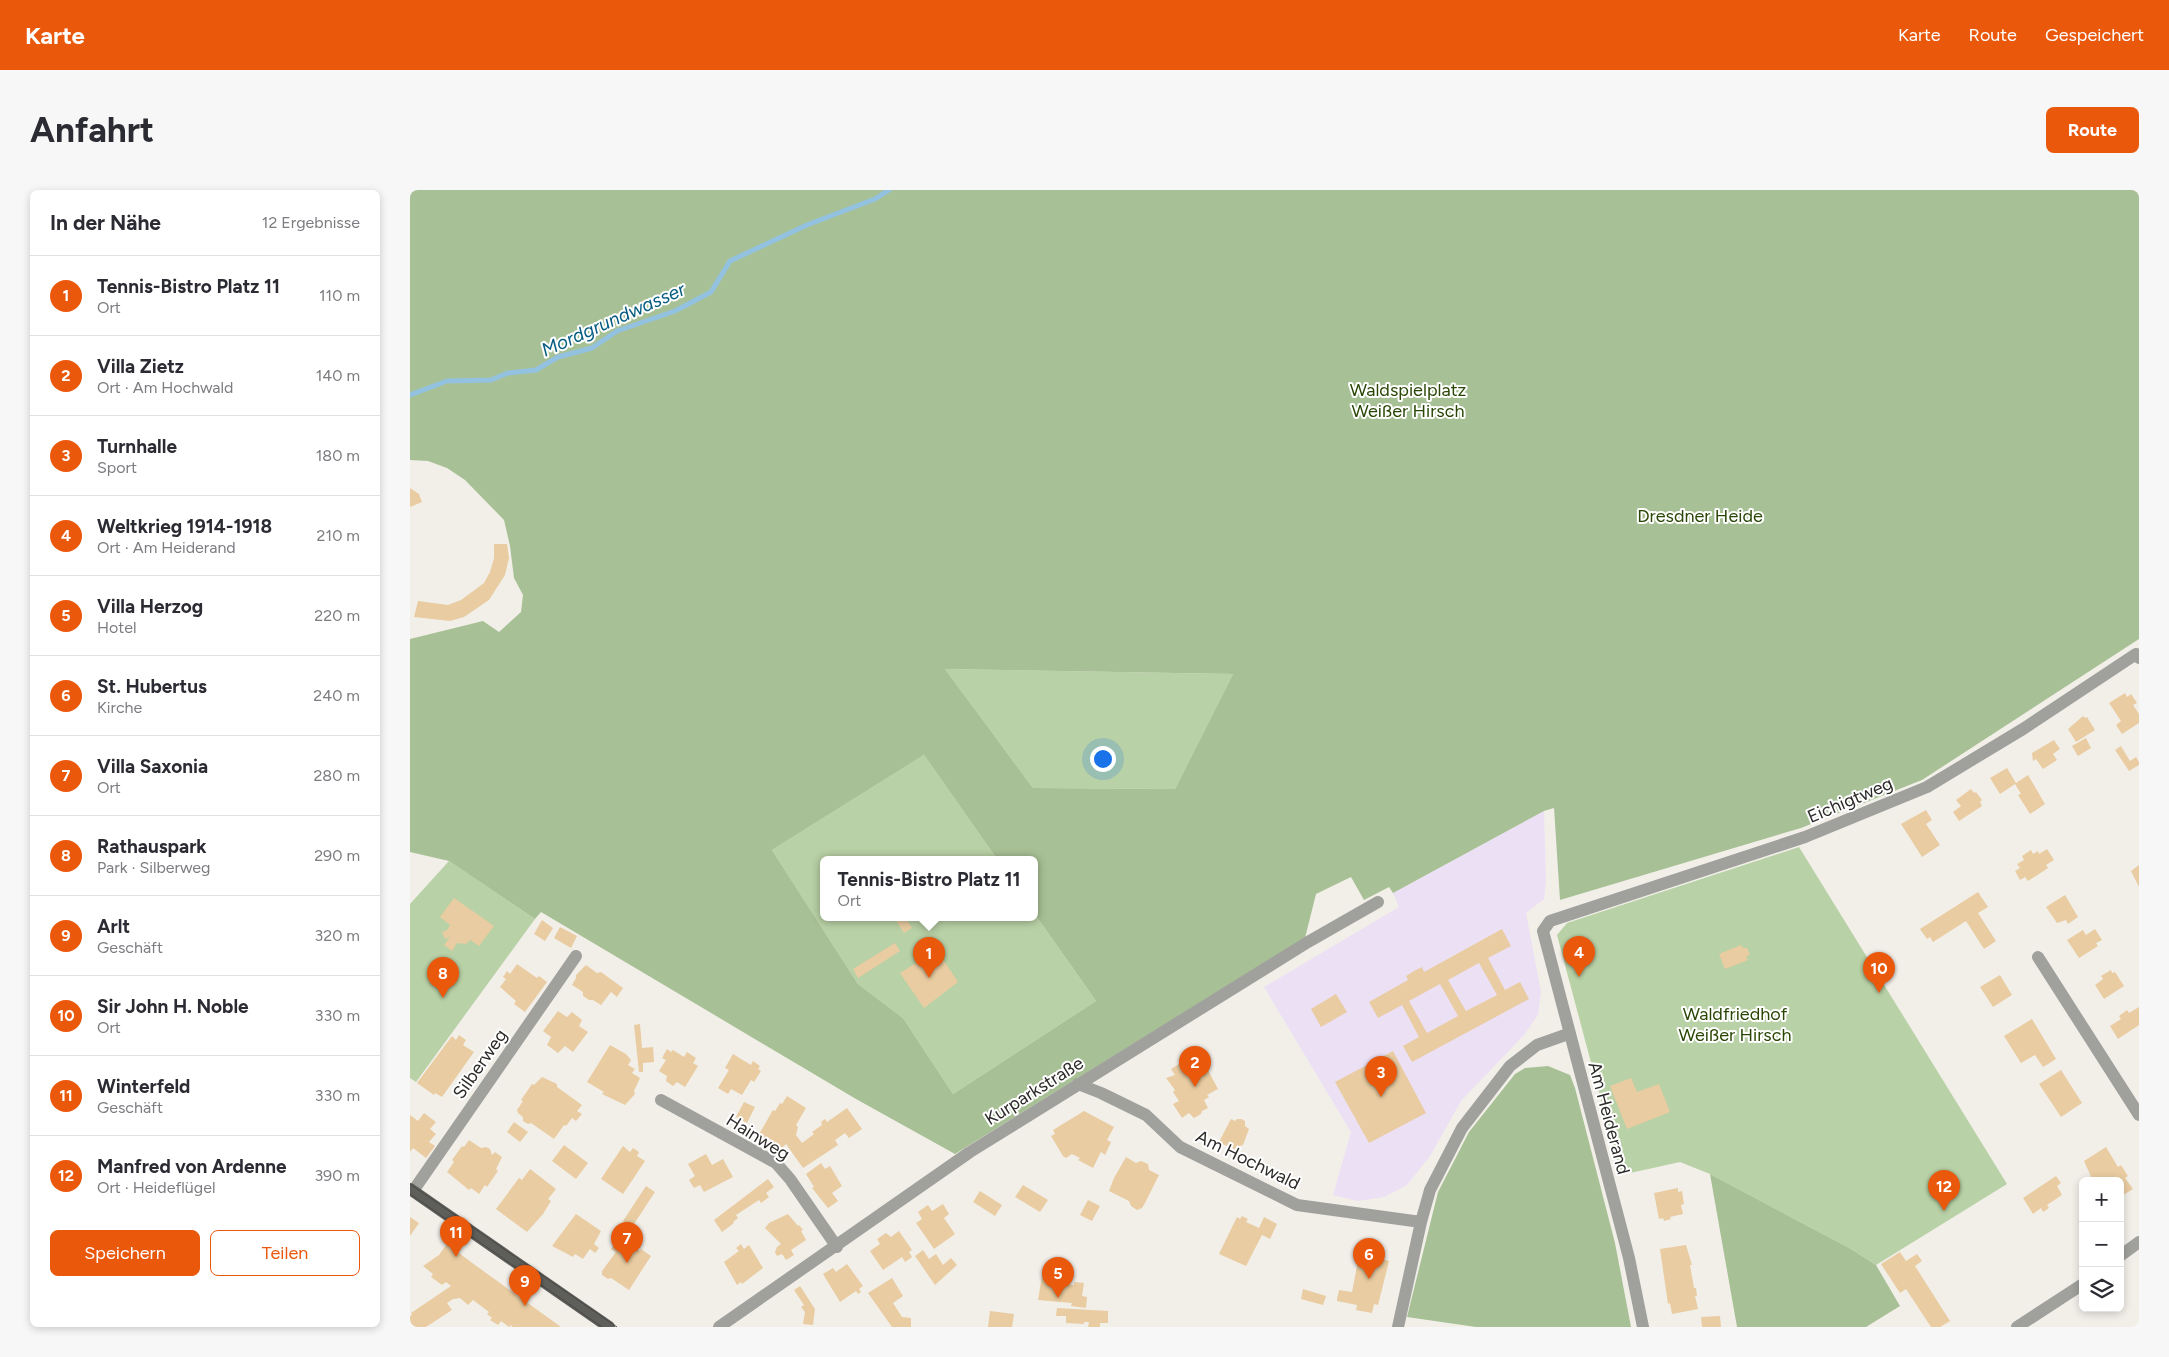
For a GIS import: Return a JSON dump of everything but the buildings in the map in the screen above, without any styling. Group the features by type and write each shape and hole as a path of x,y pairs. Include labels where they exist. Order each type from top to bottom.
{"main road":[{"path":"412,1190 609,1327"}],"street":[{"name":"Eichigtweg","path":"1550,921 1805,837 1927,787 2138,656"},
{"name":"Kurparkstraße","path":"719,1327 837,1247 970,1152 1308,942 1378,902"},
{"name":"Am Heiderand","path":"1550,921 1543,931 1568,1034 1628,1258 1642,1327"},
{"name":"Silberweg","path":"412,1190 576,956"},
{"path":"2038,957 2139,1115"},
{"path":"1398,1327 1420,1222 1430,1190 1462,1128 1510,1066 1537,1045 1568,1034"},
{"name":"Am Hochwald","path":"1078,1084 1146,1115 1180,1147 1297,1204 1420,1222"},
{"name":"Hainweg","path":"661,1100 776,1164 790,1179 837,1247"},
{"path":"2124,1253 2139,1242"},
{"path":"2017,1327 2079,1287"}],"shaded area":[{"path":"1544,811 1546,879 1544,899 1526,913 1541,992 1538,1015 1524,1035 1461,1101 1430,1156 1407,1185 1384,1197 1358,1201 1333,1195 1351,1132 1264,987 1399,907 1393,893"}],"green space":[{"name":"Dresdner Heide","path":"410,190 2139,190 2139,639 1922,780 1801,828 1560,900 1554,808 1544,811 1393,893 1389,887 1364,900 1351,877 1316,894 1305,938 955,1154 856,1099 541,912 535,919 449,861 410,852 410,639 483,621 499,632 521,612 523,595 514,578 504,520 465,480 447,468 428,461 410,460","holes":["945,669 1233,674 1175,789 1033,788","924,755 995,856 1038,856 1038,919 1096,1001 953,1094 903,1018 858,984 772,850"]},
{"path":"945,669 1233,674 1175,789 1033,788"},
{"path":"924,755 995,856 820,856 820,921 1038,921 1038,919 1096,1001 953,1094 903,1018 858,984 772,850"},
{"name":"Waldfriedhof Weißer Hirsch","path":"1799,847 2007,1184 1876,1265 1851,1249 1710,1174 1680,1162 1621,1175 1557,935 1567,923"},
{"path":"449,861 535,919 416,1082 410,1078 410,904"},
{"path":"1548,1066 1570,1075 1575,1088 1615,1243 1631,1327 1476,1327 1407,1317 1438,1192 1469,1132 1515,1074 1525,1068"},
{"path":"1710,1174 1851,1249 1876,1265 1900,1306 1866,1327 1737,1327"}],"waterway":[{"name":"Mordgrundwasser","path":"410,395 447,381 491,380 508,373 536,370 558,357 592,348 617,331 675,311 711,292 730,261 807,225 875,199 889,190"}],"tram line":[{"path":"410,1184 617,1327"},
{"path":"410,1194 602,1327"}],"place":[{"name":"Weltkrieg 1914-1918","path":"1579,977"},
{"name":"Tennis-Bistro Platz 11","path":"929,978"},
{"name":"Sir John H. Noble","path":"1879,993"},
{"name":"Rathauspark","path":"443,998"},
{"name":"Villa Zietz","path":"1195,1087"},
{"name":"Turnhalle","path":"1381,1097"},
{"name":"Manfred von Ardenne","path":"1944,1211"},
{"name":"Winterfeld","path":"456,1257"},
{"name":"Villa Saxonia","path":"627,1263"},
{"name":"St. Hubertus","path":"1369,1279"},
{"name":"Villa Herzog","path":"1058,1298"},
{"name":"Arlt","path":"525,1306"}],"park label":[{"name":"Waldspielplatz Weißer Hirsch","path":"1408,400"}]}
